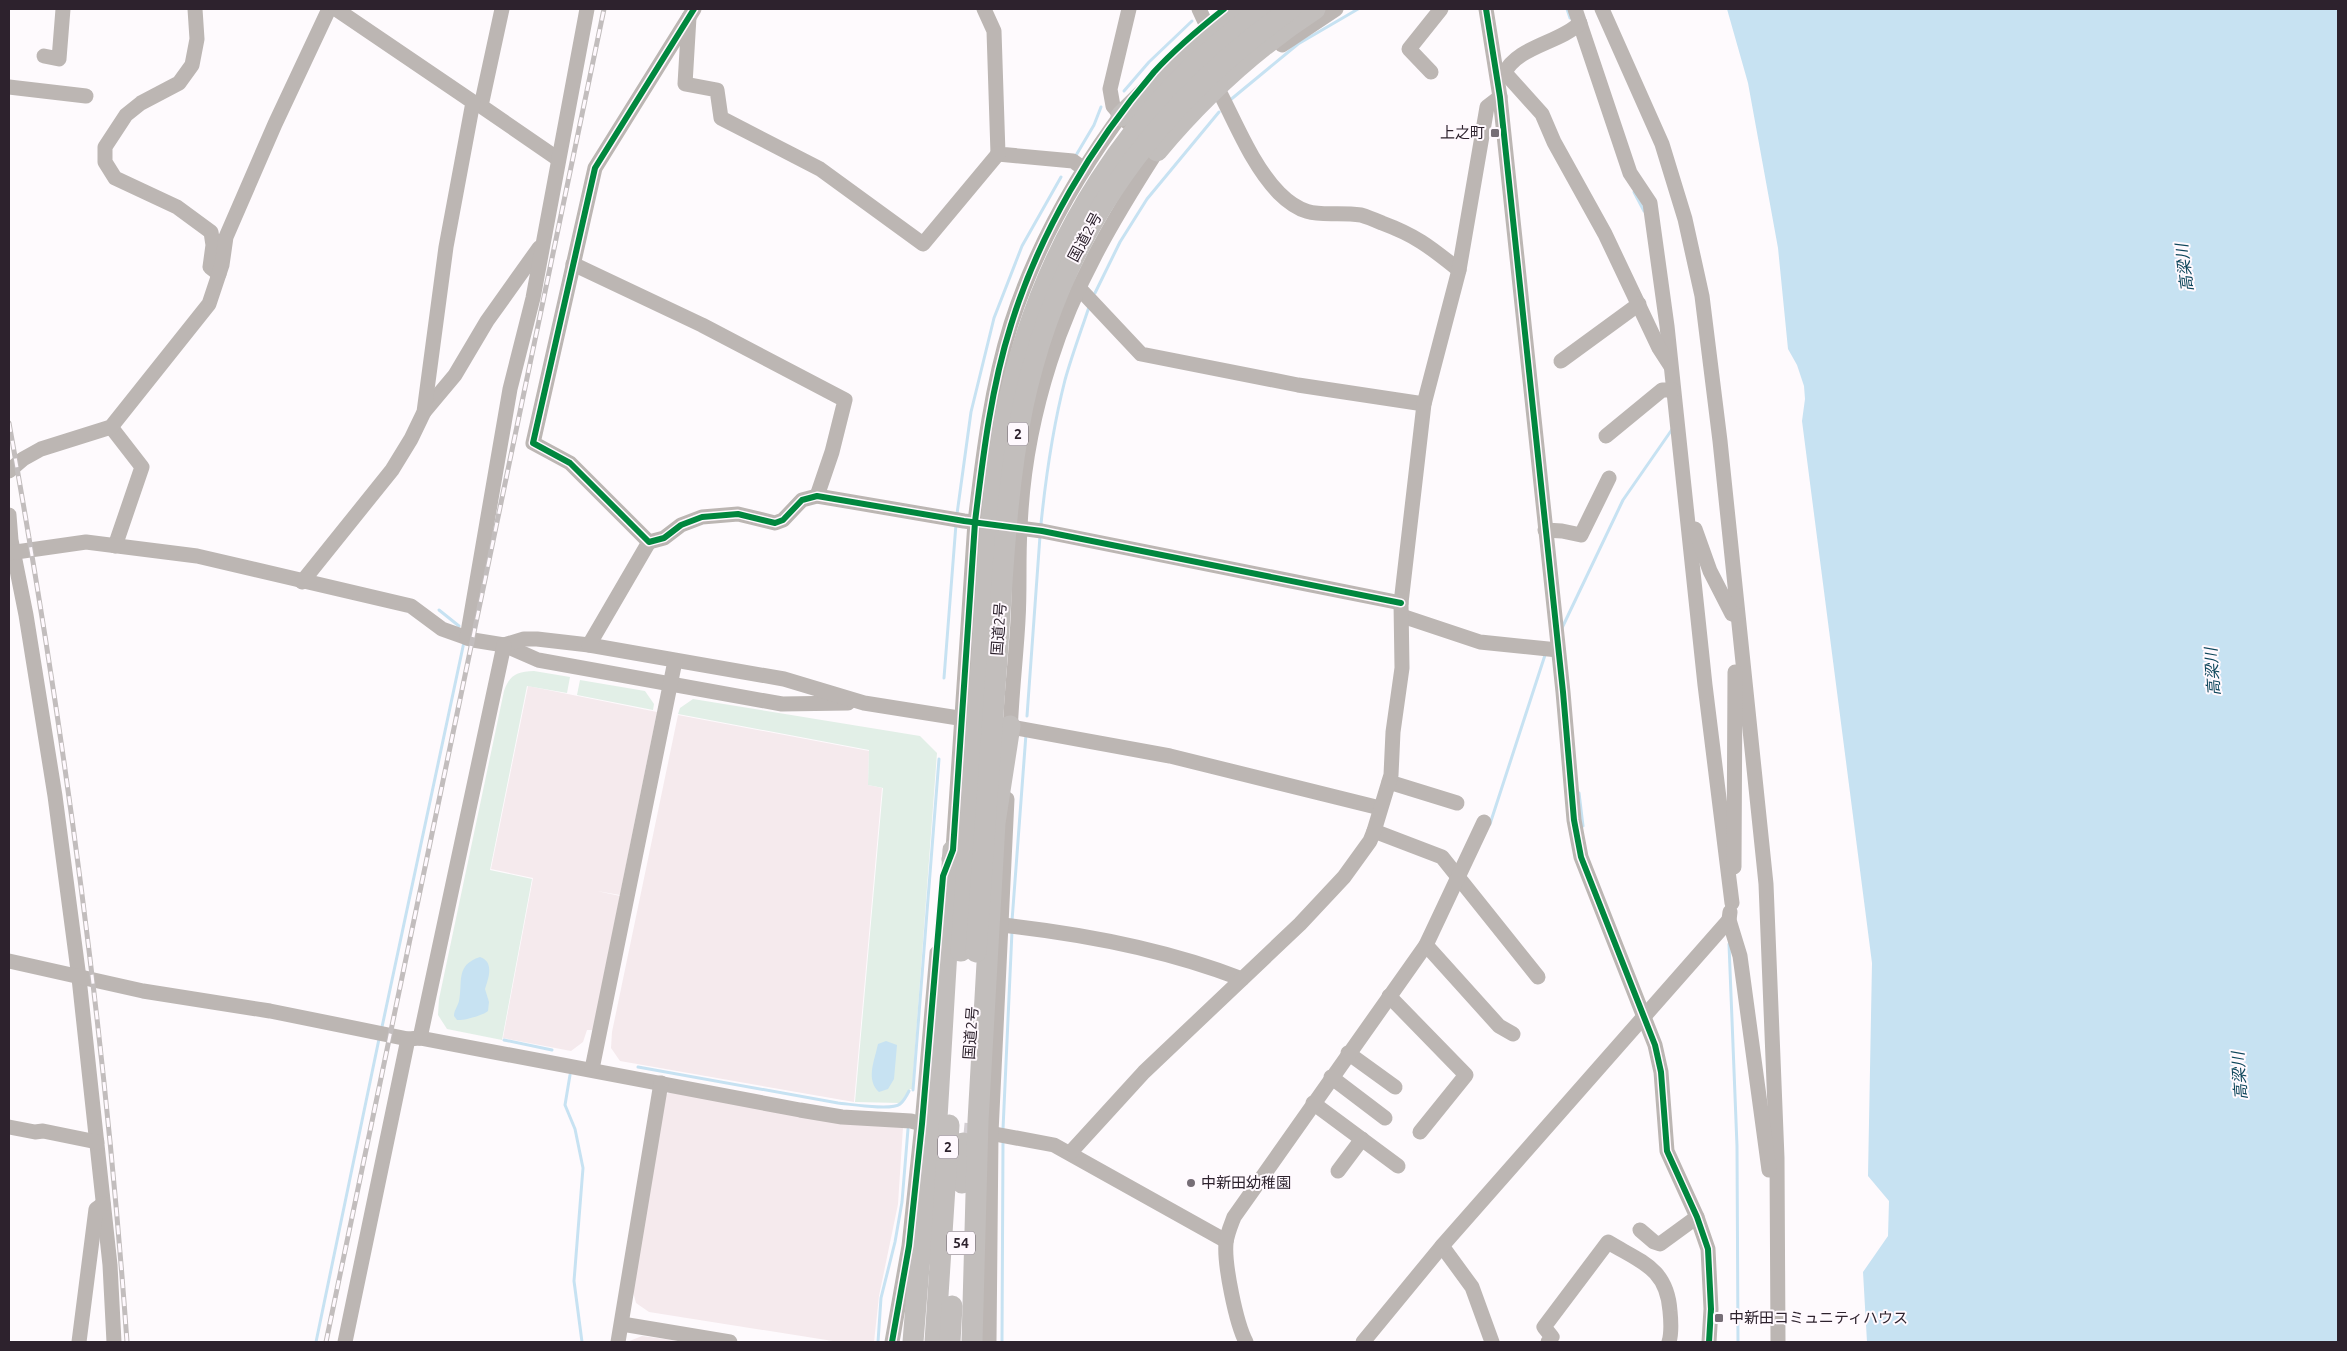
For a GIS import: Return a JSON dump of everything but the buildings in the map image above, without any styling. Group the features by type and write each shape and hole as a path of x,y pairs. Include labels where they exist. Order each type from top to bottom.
{"highway":[{"path":"1121,116 1186,52 1240,9"},
{"name":"国道2号","path":"950,1342 963,1143 969,952 990,541 1000,448 1018,360 1047,278 1080,212 1107,170 1158,103 1188,71 1219,43 1263,9"},
{"name":"国道2号","path":"935,1342 1009,497 1023,406 1046,325 1061,286 1097,214 1142,148 1169,115 1238,48 1291,9"},
{"path":"1157,151 1184,119 1225,78 1275,36 1315,9"},
{"path":"972,1342 978,1121 995,823 1010,726"},
{"path":"913,1342 919,1267 937,1118 953,850"},
{"name":"54","path":"960,1342 963,1143"}],"street":[{"path":"44,56 59,58 63,9"},
{"path":"195,9 197,39 192,65 179,83 141,103 126,115 106,147 105,162 115,178 178,208 211,232 213,245 210,267 219,274"},
{"path":"9,471 22,459 41,449 111,427 209,304 219,274 226,237 275,124 330,9"},
{"path":"336,9 558,159"},
{"path":"424,412 446,247 477,104 502,9"},
{"path":"467,638 510,389 533,298 587,9"},
{"path":"692,12 685,84 717,90 720,118 820,169 923,244 998,154 994,31 984,9"},
{"path":"989,1342 988,1133 1002,925 1010,726 1018,619 1020,528 1028,455 1050,362 1078,287 1110,225 1157,151 1113,106 1110,89 1129,9"},
{"path":"1200,9 1206,24"},
{"path":"892,1342 909,1246 925,1125 943,876 953,850 975,522 981,469 992,406 1011,324 1044,244 1084,169 1154,72 1224,9"},
{"path":"1128,196 1152,172 1191,125 1221,95 1277,48 1336,9"},
{"path":"1430,72 1409,49 1441,9"},
{"path":"1486,9 1501,73 1500,97 1574,820 1581,857 1639,1007 1645,1016 1661,1072 1667,1151 1697,1217 1708,1248 1709,1342"},
{"path":"1602,9 1662,144 1685,219 1698,277 1720,441 1736,615 1766,884 1777,1185 1778,1342"},
{"path":"649,542 570,463 534,442 595,168 692,12"},
{"path":"1501,73 1537,46 1571,32 1577,16"},
{"path":"1577,16 1630,173 1650,202 1672,368 1671,390 1732,903"},
{"path":"1501,73 1542,114 1554,142 1605,234 1659,348 1672,368"},
{"path":"9,86 86,96"},
{"path":"1221,95 1256,163 1279,193 1296,206 1314,214 1361,216 1407,232 1421,239 1459,270"},
{"path":"1070,1153 1144,1072 1300,924 1344,877 1370,841 1388,782 1392,732 1402,668 1402,610 1424,404 1459,270 1487,107 1500,97"},
{"path":"998,154 1073,161 1084,169"},
{"path":"302,582 392,470 411,439 424,412 454,375 487,321 542,244"},
{"path":"573,264 702,325 845,400 832,452 817,496"},
{"path":"1078,287 1142,354 1298,385 1424,404"},
{"path":"1561,361 1639,304"},
{"path":"1606,436 1662,390 1671,390"},
{"path":"111,427 142,468 115,546"},
{"path":"1545,530 1562,530 1580,535 1609,478"},
{"path":"589,645 649,542 664,538 681,525 702,517 738,514 775,523 783,520 802,500 817,496 1020,528 1212,564 1402,610 1480,642 1558,650"},
{"path":"1686,508 1690,512 1710,571 1732,614 1736,615"},
{"path":"9,515 11,553 26,615 54,787 80,978 110,1264 114,1342"},
{"path":"11,553 86,542 197,556 302,582 412,606 442,629 467,638 504,645 538,660 782,704 864,703"},
{"path":"504,645 524,639 589,645 784,679 864,703 1010,726 1170,756 1380,808"},
{"path":"345,1342 504,645"},
{"path":"1741,649 1736,663 1735,834 1732,903 1729,920 1740,956 1769,1172 1777,1185"},
{"path":"592,1069 675,661"},
{"path":"1388,782 1457,804"},
{"path":"1246,1342 1240,1328 1225,1258 1226,1242 1240,1207 1335,1080 1429,948 1461,879 1484,822"},
{"path":"1374,831 1442,857 1538,977"},
{"path":"1363,1342 1442,1246 1729,920"},
{"path":"1002,925 1144,947 1205,965 1242,979"},
{"path":"1429,948 1499,1026 1512,1034"},
{"path":"9,961 143,991 270,1011 592,1069 800,1110 925,1125"},
{"path":"1392,999 1466,1076 1420,1132"},
{"path":"1352,1055 1395,1087"},
{"path":"1335,1080 1385,1118"},
{"path":"618,1342 661,1083"},
{"path":"1316,1106 1398,1166"},
{"path":"9,1127 35,1132 43,1131 97,1142"},
{"path":"988,1133 1054,1145 1226,1242"},
{"path":"1338,1171 1362,1139"},
{"path":"79,1342 96,1209 103,1204"},
{"path":"1640,1230 1654,1242 1660,1244 1697,1217"},
{"path":"1554,1341 1544,1327 1608,1242 1655,1271 1665,1285 1669,1292 1669,1342"},
{"path":"1442,1246 1472,1286 1492,1342"},
{"path":"622,1324 730,1342"}],"shaded area":[{"path":"534,671 570,677 567,693 527,686 490,870 532,879 502,1040 447,1029 438,1015 439,999 504,691 509,681 515,675"},
{"path":"580,680 645,691 654,704 653,710 577,695"},
{"path":"528,686 657,712 620,895 597,891 620,896 593,1030 587,1030 583,1042 571,1051 503,1038 533,878 491,869"},
{"path":"693,699 920,736 937,753 912,1089 910,1089 900,1103 855,1102 883,788 868,785 869,750 678,714 680,708"},
{"path":"678,715 869,751 868,785 882,788 854,1102 620,1061 611,1048 612,1032"},
{"path":"672,1091 903,1127 898,1204 879,1296 874,1342 839,1342 649,1312 636,1303 632,1288 665,1095"},
{"path":"642,1336 687,1342 627,1342"}],"water":[{"name":"高梁川","path":"1727,9 2338,9 2338,1342 1867,1342 1863,1272 1888,1236 1889,1201 1868,1176 1872,963 1802,421 1805,399 1804,386 1797,365 1788,349 1778,248 1748,83"},
{"path":"480,957 485,959 489,967 489,976 485,989 489,1002 488,1011 464,1020 457,1020 454,1014 459,1001 463,969 472,960"},
{"path":"886,1041 897,1045 894,1079 888,1089 879,1092 873,1082 872,1071 878,1044"}],"waterway":[{"path":"1229,101 1298,44 1358,9"},
{"path":"1567,9 1570,18"},
{"path":"1124,91 1149,62 1192,21"},
{"path":"1075,157 1094,125 1101,107"},
{"path":"1095,293 1120,242 1147,199 1219,112"},
{"path":"957,514 971,412 994,318 1022,246 1061,177"},
{"path":"1634,192 1644,211"},
{"path":"1041,524 1050,451 1057,415 1065,380 1089,307"},
{"path":"1562,628 1623,500 1673,428"},
{"path":"944,678 956,524"},
{"path":"1027,716 1040,536"},
{"path":"439,610 459,626"},
{"path":"382,1027 464,642"},
{"path":"1490,824 1546,652"},
{"path":"1012,921 1026,734"},
{"path":"913,1090 939,759"},
{"path":"1579,793 1583,826"},
{"path":"1003,1129 1012,931"},
{"path":"1729,944 1737,1146 1738,1342"},
{"path":"316,1342 379,1039"},
{"path":"504,1040 552,1050"},
{"path":"638,1067 838,1103 870,1106 895,1106 903,1101 909,1091"},
{"path":"570,1075 565,1105 575,1129 583,1168 574,1281 582,1342"},
{"path":"878,1342 881,1298 895,1242 902,1202 908,1129"},
{"path":"1002,1342 1003,1139"}],"tunnel":[{"path":"941,1128 984,1132"}],"railway":[{"path":"326,1342 604,9"},
{"path":"9,423 48,652 80,881 107,1111 127,1342"}],"cycle path":[{"path":"694,9 595,168 533,443 570,463 649,542 664,538 681,525 702,517 738,514 775,523 783,520 802,500 817,496 964,521 1042,531 1401,603"},
{"path":"892,1342 909,1246 922,1124 943,876 953,850 975,522 988,422 998,373 1011,325 1036,257 1070,191 1089,160 1109,129 1154,72 1170,55 1224,9"},
{"path":"1486,9 1500,97 1563,692 1574,820 1581,857 1655,1045 1661,1072 1667,1151 1697,1217 1708,1249 1711,1309 1709,1342"}],"place":[{"name":"上之町","path":"1495,133"},
{"name":"中新田幼稚園","path":"1191,1183"},
{"name":"中新田コミュニティハウス","path":"1719,1318"}]}
